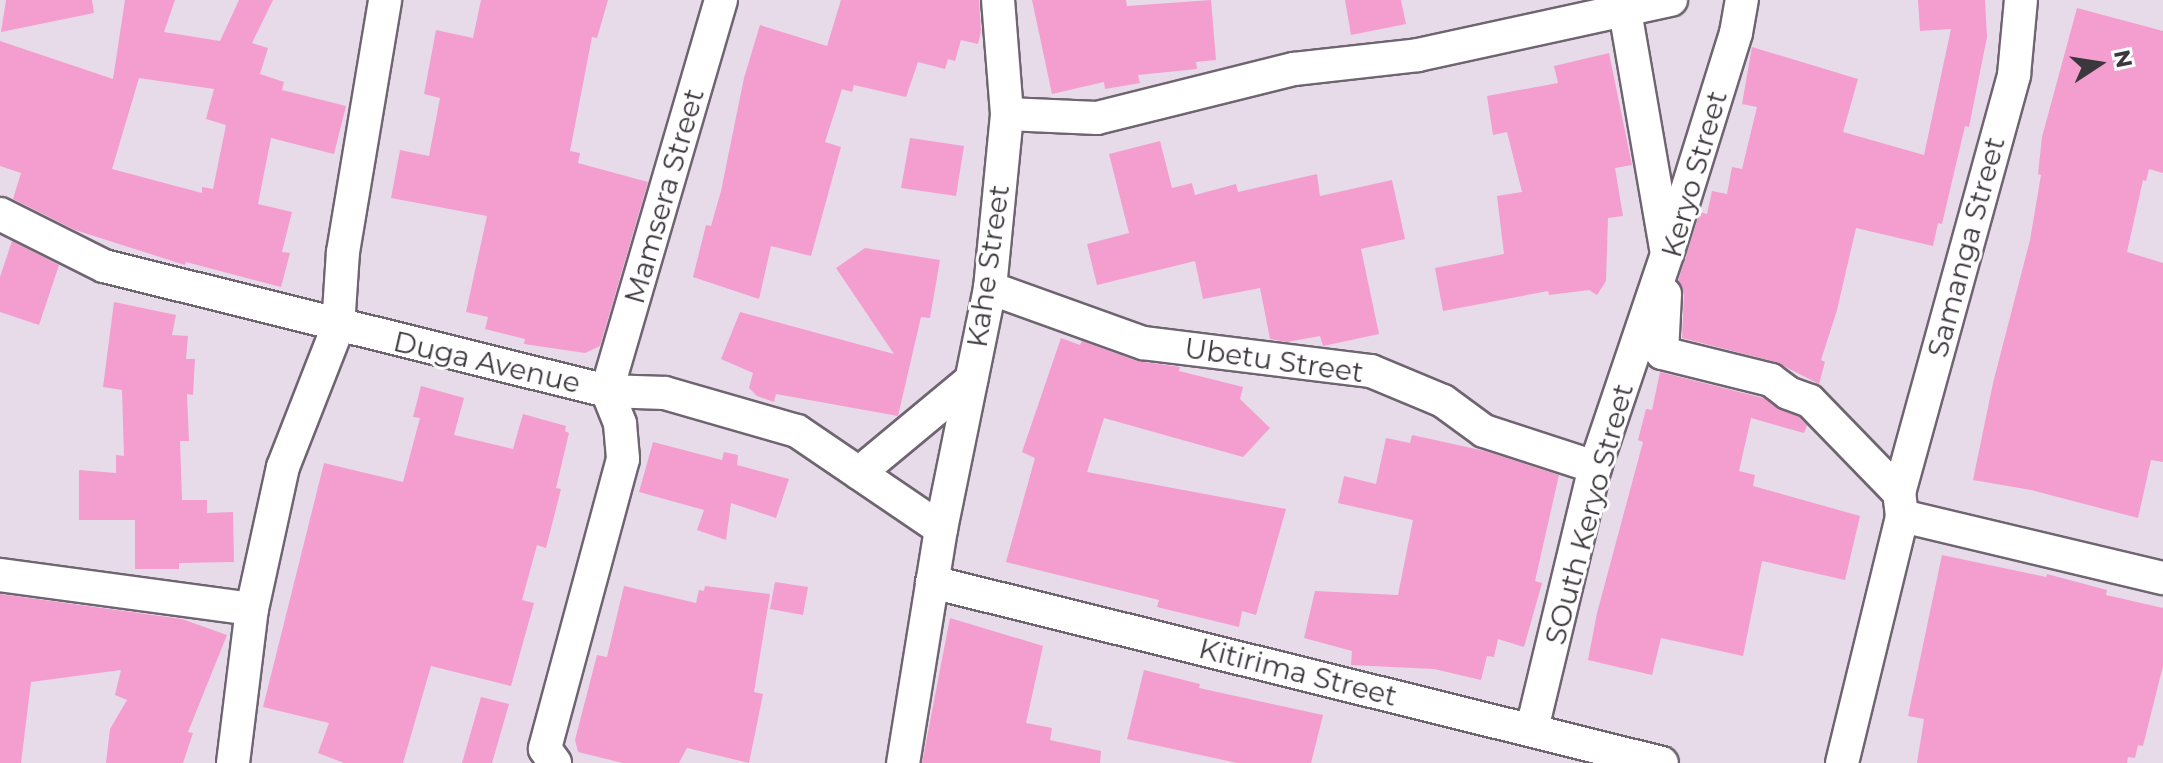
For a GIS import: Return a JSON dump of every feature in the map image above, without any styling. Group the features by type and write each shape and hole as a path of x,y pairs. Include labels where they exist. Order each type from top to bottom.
{"street":[{"path":"233,763 252,609 283,467 338,327 343,252 385,0"},
{"name":"Mamsera Street","path":"607,391 721,0"},
{"name":"Kahe Street","path":"903,763 941,529 990,288 1007,114 998,0"},
{"path":"1007,114 1097,118 1294,69 1418,55 1671,0"},
{"name":"Keryo Street","path":"1742,0 1667,254 1662,353 1771,380 1788,393 1810,401 1901,504"},
{"name":"Samanga Street","path":"1842,763 1901,504 2014,75 2021,0"},
{"path":"1625,11 1667,254"},
{"name":"Duga Avenue","path":"0,214 104,266 338,327 607,391 620,424 623,459 547,758"},
{"name":"SOuth Keryo Street","path":"1532,729 1595,467 1667,254"},
{"name":"Ubetu Street","path":"990,288 1143,343 1371,371 1443,401 1484,431 1595,467"},
{"path":"859,473 971,380"},
{"path":"607,391 665,393 797,431 941,529"},
{"path":"1901,504 2163,578"},
{"path":"0,575 252,609"},
{"name":"Kitirima Street","path":"932,582 1662,763"}],"building":[{"path":"6,0 92,0 94,13 1,32"},
{"path":"125,0 175,0 164,32 220,41 239,0 273,0 252,43 268,48 260,74 284,82 282,90 346,106 334,154 271,138 258,204 292,212 282,252 290,253 281,287 186,262 185,265 75,230 13,199 21,173 0,166 0,41 113,79","holes":["139,78 214,89 206,119 226,125 213,189 202,187 202,193 112,169"]},
{"path":"481,0 608,0 597,38 592,37 570,151 580,153 578,163 648,182 600,346 585,353 524,344 525,339 485,329 488,317 466,312 487,216 391,198 400,150 429,156 440,98 424,94 436,30 473,38"},
{"path":"841,0 979,0 981,31 978,44 961,40 955,61 948,59 945,69 918,62 906,97 854,85 852,92 842,89 825,142 841,147 811,256 771,246 759,299 693,277 706,225 711,226 721,191 744,78 760,25 827,46"},
{"path":"1032,0 1126,0 1127,6 1211,0 1216,60 1196,62 1197,69 1138,75 1140,83 1105,89 1104,82 1052,94"},
{"path":"1345,0 1401,0 1406,24 1351,35"},
{"path":"1918,0 1985,0 1987,37 1969,127 1965,126 1942,224 1938,223 1933,246 1856,228 1837,310 1821,360 1825,362 1819,384 1776,362 1682,338 1684,295 1678,281 1700,212 1707,214 1712,191 1727,194 1732,167 1742,169 1757,107 1742,104 1752,47 1858,79 1843,132 1924,155 1951,29 1920,31"},
{"path":"2077,8 2163,31 2163,173 2149,169 2146,181 2143,180 2127,252 2163,263 2163,462 2151,460 2138,518 2031,490 1973,480 1993,383 2030,240 2041,175 2038,174 2042,137"},
{"path":"1609,53 1632,165 1615,168 1623,216 1608,218 1606,281 1597,295 1589,290 1549,295 1548,291 1443,311 1435,268 1504,254 1497,196 1522,192 1507,132 1493,135 1487,96 1558,83 1554,66"},
{"path":"910,138 964,146 956,196 901,188"},
{"path":"1160,141 1172,188 1192,183 1195,195 1236,184 1238,192 1317,174 1320,196 1392,180 1405,239 1361,249 1379,334 1323,346 1320,336 1287,342 1270,339 1260,288 1203,299 1195,261 1097,285 1087,244 1129,233 1109,154"},
{"path":"12,241 59,265 39,325 0,312 0,277"},
{"path":"865,248 940,260 930,318 921,317 898,416 776,394 774,402 757,396 749,388 753,373 721,359 740,312 894,354 836,268"},
{"path":"114,302 176,315 172,335 188,336 186,359 195,359 193,395 187,394 189,441 180,441 182,500 207,500 207,513 233,512 234,562 179,563 179,569 135,569 135,520 79,520 79,470 116,473 116,455 124,456 122,390 103,387"},
{"path":"1061,338 1080,345 1082,341 1137,361 1180,367 1179,371 1243,387 1240,399 1270,428 1243,457 1104,418 1087,472 1286,509 1256,615 1242,611 1239,627 1157,607 1159,600 1006,562 1035,458 1022,452"},
{"path":"1660,372 1763,398 1799,417 1807,425 1804,433 1751,418 1739,471 1755,475 1753,486 1860,516 1845,580 1762,561 1743,656 1661,638 1652,675 1588,660 1597,613 1643,442 1638,440 1646,409 1652,410"},
{"path":"421,386 464,398 454,435 513,449 523,414 566,426 565,431 569,433 556,488 561,489 546,548 537,545 522,600 534,603 511,686 431,666 403,763 344,763 318,753 329,723 263,707 324,463 403,482 420,418 413,417"},
{"path":"1412,435 1485,451 1559,475 1535,581 1542,583 1524,647 1498,639 1494,657 1487,656 1481,680 1434,669 1351,665 1352,651 1304,638 1315,591 1398,595 1413,520 1338,503 1344,476 1376,484 1386,438 1410,443"},
{"path":"653,442 722,460 724,452 738,455 737,465 789,479 776,518 731,503 726,540 697,530 704,510 639,492"},
{"path":"1942,555 2046,577 2047,574 2107,590 2106,595 2163,608 2163,666 2143,746 2138,745 2135,758 2128,757 2127,763 1917,763 1924,719 1908,716"},
{"path":"775,582 808,587 803,615 770,609"},
{"path":"624,586 696,603 699,590 704,591 705,586 770,594 754,692 763,694 749,763 687,748 679,763 623,763 578,752 575,740 597,655 607,657"},
{"path":"0,594 182,619 227,635 188,732 193,733 183,763 106,763 110,729 127,700 115,695 121,670 31,682 21,763 0,763"},
{"path":"950,618 1043,646 1026,723 1052,728 1050,740 1101,751 1100,763 922,763"},
{"path":"1144,670 1200,684 1199,688 1323,715 1311,763 1237,763 1127,739"},
{"path":"481,697 509,704 492,763 462,763"}]}
